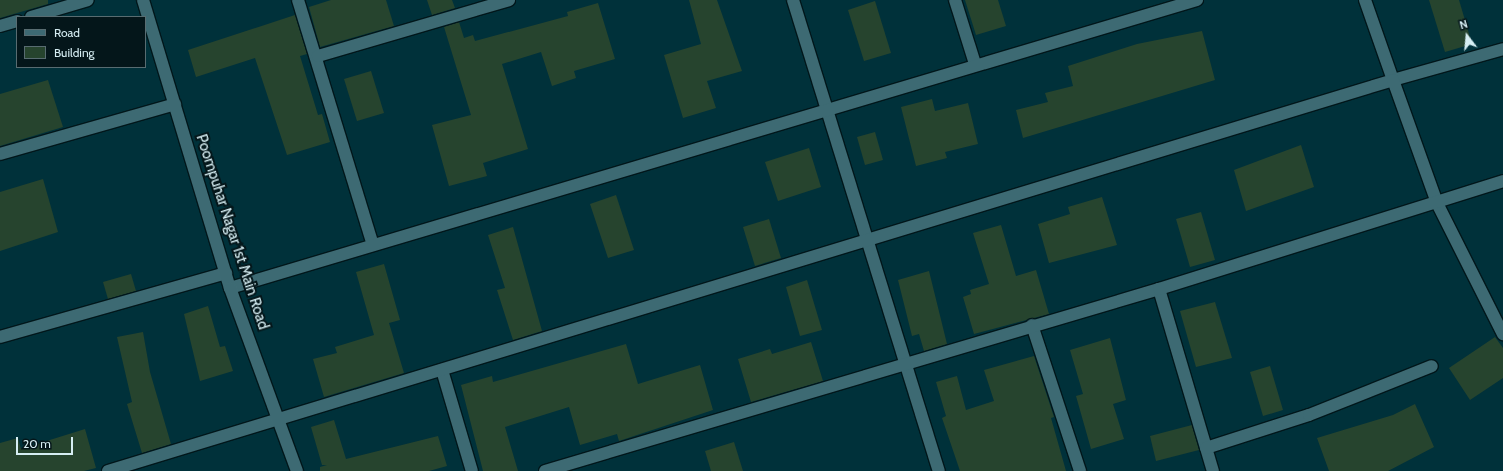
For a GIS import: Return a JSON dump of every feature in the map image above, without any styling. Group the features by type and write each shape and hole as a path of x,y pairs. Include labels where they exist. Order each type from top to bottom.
{"street":[{"path":"34,16 88,0"},
{"name":"Poompuhar Nagar 1st Main Road","path":"143,0 230,288 297,471"},
{"path":"298,0 318,56 373,245"},
{"path":"318,56 509,0"},
{"path":"794,0 867,242 939,471"},
{"path":"955,0 975,64"},
{"path":"230,288 827,108 1197,0"},
{"path":"1366,0 1437,203 1503,334"},
{"path":"0,26 16,21"},
{"path":"108,471 867,242 1393,80 1503,49"},
{"path":"0,154 175,104"},
{"path":"545,471 904,362 1159,289 1437,203 1503,181"},
{"path":"0,337 226,273"},
{"path":"1159,289 1213,471"},
{"path":"1032,325 1080,471"},
{"path":"1206,448 1309,415 1432,366"},
{"path":"442,370 472,471"}],"building":[{"path":"0,0 48,0 48,4 0,18"},
{"path":"331,0 386,0 394,26 320,47 309,7"},
{"path":"427,0 452,0 455,8 432,15"},
{"path":"689,0 717,0 742,71 707,81 716,108 683,118 664,55 701,44"},
{"path":"965,0 998,0 1006,26 976,35"},
{"path":"1429,0 1459,0 1472,44 1445,52"},
{"path":"875,1 891,53 864,61 848,10"},
{"path":"598,3 615,59 574,71 576,78 552,86 541,52 502,64 528,149 483,163 487,176 449,186 432,125 471,115 444,27 459,22 464,38 473,35 475,41 568,16 567,12"},
{"path":"295,15 307,54 300,56 318,115 322,114 330,142 287,155 255,58 196,77 188,50"},
{"path":"1202,31 1215,80 1023,138 1016,110 1048,102 1045,93 1073,86 1068,66 1137,44"},
{"path":"371,71 384,113 357,121 344,79"},
{"path":"48,80 63,127 0,146 0,94"},
{"path":"932,99 935,111 968,103 978,144 945,152 947,158 916,166 901,107"},
{"path":"875,132 883,160 865,165 857,137"},
{"path":"1301,145 1314,187 1246,211 1234,170"},
{"path":"809,148 821,187 778,201 765,162"},
{"path":"43,179 58,232 0,251 0,192"},
{"path":"616,195 634,250 608,258 590,204"},
{"path":"1102,197 1117,245 1049,263 1038,224 1070,214 1068,207"},
{"path":"1201,212 1215,260 1190,267 1176,219"},
{"path":"769,219 781,258 755,266 743,227"},
{"path":"1001,225 1016,276 1036,270 1049,314 974,334 963,297 971,294 970,290 989,284 973,233"},
{"path":"513,227 542,331 513,340 497,290 505,288 488,235"},
{"path":"384,264 400,320 389,323 404,373 324,397 313,359 337,353 335,347 374,335 356,272"},
{"path":"929,271 947,344 924,351 919,334 912,336 898,280"},
{"path":"131,274 136,291 108,299 103,282"},
{"path":"807,280 822,330 800,336 786,287"},
{"path":"1215,302 1232,358 1196,367 1180,311"},
{"path":"208,306 220,347 225,346 233,371 200,381 184,314"},
{"path":"143,332 150,372 171,444 142,453 127,404 132,402 117,337"},
{"path":"1495,337 1503,348 1503,378 1470,400 1449,368"},
{"path":"1110,338 1126,400 1113,404 1124,439 1091,449 1076,396 1083,394 1070,350"},
{"path":"811,342 823,381 751,402 738,359 770,349 772,354"},
{"path":"626,344 638,384 700,365 713,410 619,441 617,434 580,445 569,407 505,427 518,471 483,471 461,385 492,376 493,382"},
{"path":"1034,356 1054,417 1051,418 1066,471 960,471 942,418 946,416 936,382 957,376 966,410 994,401 984,370"},
{"path":"1270,366 1283,410 1263,416 1250,372"},
{"path":"1415,404 1434,447 1388,471 1329,471 1317,438 1393,415"},
{"path":"334,420 346,459 438,436 447,466 429,471 320,471 320,467 327,465 322,465 311,427"},
{"path":"1192,425 1199,450 1156,461 1150,436"},
{"path":"85,429 96,468 84,471 0,471 0,443 18,438 21,449"},
{"path":"734,442 743,471 711,471 705,451"}]}
